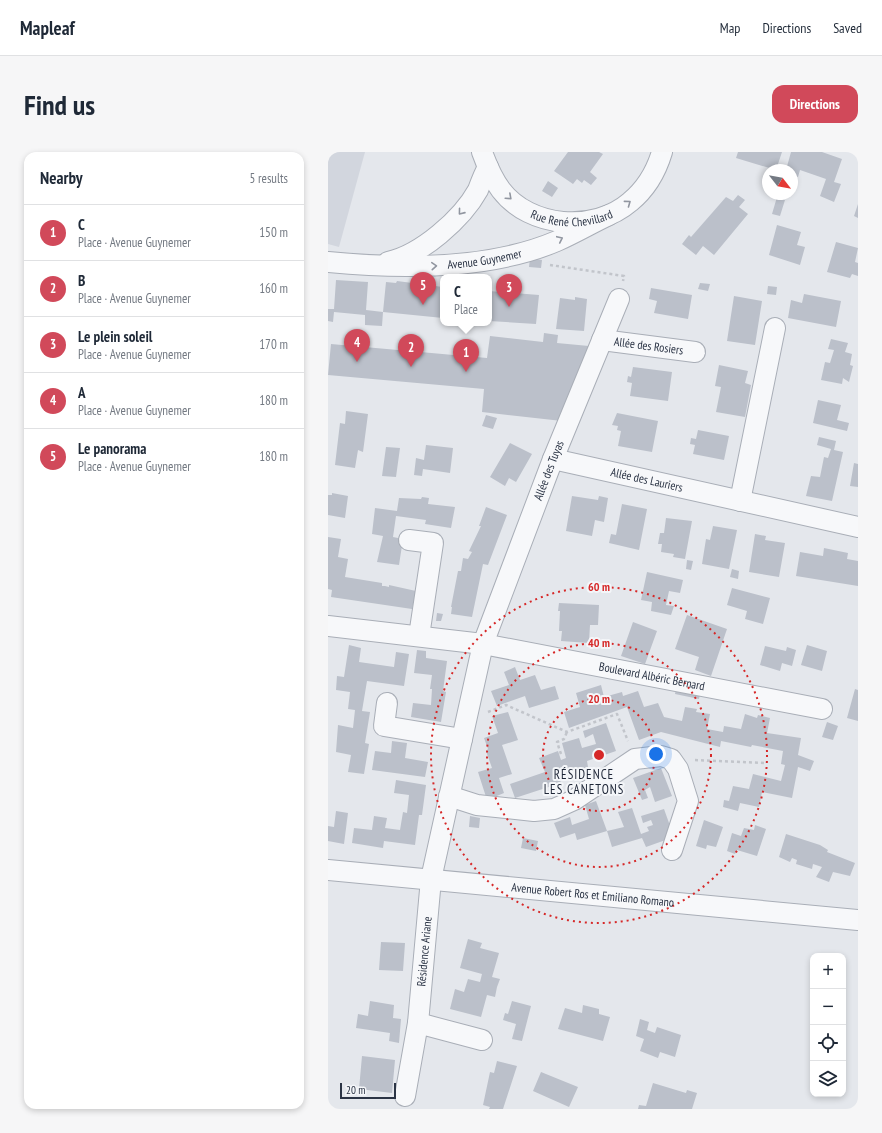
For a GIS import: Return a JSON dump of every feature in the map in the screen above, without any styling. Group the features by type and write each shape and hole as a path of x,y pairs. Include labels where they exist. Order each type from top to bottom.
{"street":[{"name":"Rue René Chevillard","path":"485,159 502,191 520,206 540,217 563,222 579,222 609,215 629,203 646,186 658,166 662,152"},
{"path":"367,266 399,260 420,248 440,233 460,214 477,191 485,159"},
{"name":"Avenue Guynemer","path":"328,262 367,266 426,266 459,264 517,254 557,241 609,215"},
{"name":"Allée des Tuyas","path":"483,644 553,459 619,299"},
{"path":"740,501 775,328"},
{"name":"Allée des Rosiers","path":"602,340 695,352"},
{"name":"Allée des Lauriers","path":"553,459 858,527"},
{"path":"409,540 433,543 419,636"},
{"name":"Boulevard Albéric Bernard","path":"328,626 483,644 822,709"},
{"path":"431,879 483,644"},
{"path":"387,703 384,726 464,730"},
{"path":"449,796 477,805 534,811 554,808 574,800 635,758 661,756 671,759 678,769 688,801 672,850"},
{"name":"Avenue Robert Ros et Emiliano Romano","path":"328,870 858,920"},
{"name":"Résidence Ariane","path":"404,1096 418,1023 431,879"},
{"path":"418,1023 482,1040"}],"path":[{"path":"557,241 550,266 624,276 619,299"},
{"path":"464,730 506,705 567,732 617,714 635,758"},
{"path":"561,754 557,742 564,739 567,732"},
{"path":"671,759 766,763"}],"shaded area":[{"path":"328,152 365,152 339,247 328,244"}],"building":[{"path":"568,152 599,152 603,154 590,172 597,178 591,185 584,180 582,183 577,179 573,184 554,171"},
{"path":"738,152 782,152 778,164 762,164 762,166 736,158"},
{"path":"791,152 822,152 842,159 834,182 841,184 834,202 820,196 826,179 800,170 798,177 798,164 788,164"},
{"path":"548,181 558,188 552,197 542,191"},
{"path":"738,195 745,200 739,207 748,214 714,255 703,246 696,255 682,244 689,235 691,237 726,197 733,201"},
{"path":"776,200 785,200 780,216 772,214"},
{"path":"858,204 858,218 854,216"},
{"path":"777,225 801,232 797,245 805,247 800,265 769,255"},
{"path":"836,242 858,248 855,262 858,263 858,276 852,274 850,278 827,272"},
{"path":"530,258 542,260 541,268 529,267"},
{"path":"336,280 368,282 366,310 383,312 382,326 365,325 365,315 334,312 333,322 328,321 328,309 334,309"},
{"path":"397,281 440,287 440,318 383,312 386,282 396,283"},
{"path":"700,283 710,284 708,291 698,289"},
{"path":"768,286 777,287 776,295 767,294"},
{"path":"651,288 692,295 688,319 654,313 657,301 649,299"},
{"path":"492,291 539,295 536,324 492,321"},
{"path":"804,294 841,301 836,327 788,318 791,300 802,303"},
{"path":"734,296 762,301 755,345 727,341"},
{"path":"575,297 587,299 584,331 556,329 560,298 575,300"},
{"path":"544,333 558,335 557,343 589,346 562,421 482,412 484,389 328,375 331,344 487,358 490,336 543,342"},
{"path":"831,339 848,343 845,352 852,354 850,365 853,366 849,382 843,378 842,384 821,380 825,362 830,363 834,350 828,349"},
{"path":"719,365 748,371 745,383 751,385 745,417 716,412 721,387 715,386"},
{"path":"633,367 672,372 668,401 630,396 632,383 627,382 628,376 631,377"},
{"path":"818,400 841,405 837,420 849,423 847,431 813,423"},
{"path":"346,411 368,414 363,452 358,450 355,468 335,465 340,423 345,424"},
{"path":"617,413 658,421 652,452 618,446 621,431 617,430 618,426 612,425"},
{"path":"486,415 497,418 493,429 482,426"},
{"path":"698,430 729,436 724,460 693,454 695,445 690,444 691,438 696,439"},
{"path":"819,437 836,441 834,450 843,452 832,501 806,496 811,476 820,477 824,457 828,458 831,449 817,445"},
{"path":"510,443 532,454 516,482 509,478 505,486 490,477"},
{"path":"426,445 453,448 450,473 423,469 422,476 414,475 416,458 424,460"},
{"path":"386,447 400,448 396,477 382,476"},
{"path":"854,463 858,464 858,487 850,486"},
{"path":"332,493 348,496 345,518 328,515 328,495 332,495"},
{"path":"572,496 598,500 599,496 608,498 604,522 595,520 592,536 566,531"},
{"path":"422,497 429,498 428,504 455,507 451,528 425,524 426,520 396,516 393,537 403,539 399,565 377,562 383,536 372,534 375,508 397,511 399,498 421,499"},
{"path":"622,504 647,509 639,550 609,543 611,534 616,535"},
{"path":"486,507 507,515 488,565 483,564 472,617 451,614 458,571 461,571 463,558 468,559 472,552 469,551 481,526 479,526"},
{"path":"666,518 692,521 685,559 673,557 674,554 661,552 662,544 658,544 660,533 664,533"},
{"path":"713,526 737,530 729,569 702,564 706,539 710,540"},
{"path":"755,534 766,536 765,540 785,543 779,577 749,572"},
{"path":"328,537 341,539 338,557 348,559 345,577 382,583 382,586 389,587 389,585 416,591 412,609 331,597 332,590 328,589"},
{"path":"824,548 848,553 847,559 858,561 858,586 796,576 800,552 823,556"},
{"path":"687,560 693,561 691,570 686,569"},
{"path":"732,569 739,571 738,579 730,577"},
{"path":"647,572 683,580 680,593 669,591 666,605 674,606 671,615 651,611 652,602 641,600"},
{"path":"732,588 770,598 763,624 745,619 747,611 727,605"},
{"path":"559,603 599,605 598,625 590,625 589,643 561,641 562,631 559,631"},
{"path":"437,613 443,614 441,621 436,621"},
{"path":"687,615 727,629 711,676 695,670 699,657 675,649"},
{"path":"633,622 657,631 645,664 621,656"},
{"path":"349,645 361,648 359,662 394,667 396,652 409,654 404,686 367,681 362,711 370,712 365,743 369,744 364,774 348,772 351,755 336,752 338,725 353,728 355,710 348,709 350,692 336,690 337,676 344,677"},
{"path":"807,645 827,651 822,671 801,665"},
{"path":"765,646 786,651 787,647 796,650 792,666 782,663 780,671 760,665"},
{"path":"417,650 426,651 426,658 447,661 443,691 446,692 441,722 411,717 413,703 431,705 432,689 430,689 432,675 414,673"},
{"path":"515,667 520,680 535,675 541,690 555,686 559,699 529,708 525,696 497,706 491,691 509,685 504,672"},
{"path":"601,685 604,697 622,692 623,696 638,691 644,707 658,703 664,717 682,721 685,707 697,709 696,712 710,714 707,729 723,732 724,726 741,729 745,714 757,718 758,715 770,718 767,733 801,738 798,755 814,761 810,771 798,767 792,798 762,792 759,807 740,803 738,811 723,807 724,800 729,801 733,786 749,789 753,774 781,781 785,765 781,764 783,751 721,741 720,747 661,732 639,740 627,707 569,728 564,712 580,707 576,693"},
{"path":"676,689 700,694 699,699 675,694"},
{"path":"855,689 858,690 858,721 847,718"},
{"path":"508,712 518,740 502,745 512,774 499,778 504,793 487,800 478,772 492,768 486,751 488,749 484,738 498,733 492,716"},
{"path":"827,722 838,726 833,740 822,737"},
{"path":"606,723 616,751 587,761 588,767 559,777 561,783 515,798 510,784 545,772 539,758 558,751 561,760 566,758 562,743 579,738 582,748 596,744 593,734 585,738 583,731"},
{"path":"392,741 407,743 405,758 428,762 425,777 372,770 375,751 391,753"},
{"path":"661,768 672,796 655,802 650,787 645,790 648,798 642,800 633,778"},
{"path":"396,780 426,785 422,815 419,815 415,845 384,841 383,848 352,843 354,828 372,830 374,816 387,818 385,828 400,830 403,812 407,813 409,795 394,793"},
{"path":"596,801 607,831 577,840 575,833 560,838 554,823 570,817 572,825 589,819 585,805"},
{"path":"632,808 641,834 649,831 647,827 653,825 651,820 643,823 641,816 664,809 674,837 646,847 642,838 612,847 607,831 624,827 618,812"},
{"path":"336,811 348,813 344,844 328,841 328,826 334,827"},
{"path":"470,816 480,818 479,828 469,827"},
{"path":"704,820 723,827 716,847 707,845 706,849 696,846"},
{"path":"755,825 766,829 757,856 737,850 735,854 727,851 732,833 741,836 744,828 754,830"},
{"path":"786,834 820,845 828,850 827,852 855,863 850,876 833,872 829,882 816,877 822,867 813,864 812,869 796,864 797,860 792,858 790,862 779,857"},
{"path":"523,838 538,841 536,851 521,848"},
{"path":"468,939 482,943 480,948 499,953 492,977 500,979 495,997 487,995 481,1017 450,1009 455,989 464,992 468,979 480,982 482,974 460,968"},
{"path":"381,942 405,943 403,971 379,970"},
{"path":"370,1001 394,1005 393,1018 401,1019 399,1043 389,1041 390,1033 356,1028 358,1014 368,1016"},
{"path":"512,1001 531,1006 522,1041 512,1039 516,1024 503,1020 505,1013 508,1014"},
{"path":"583,1005 599,1009 599,1014 610,1017 603,1041 558,1029 565,1008 582,1013"},
{"path":"640,1019 649,1022 647,1030 655,1033 657,1027 681,1035 675,1057 660,1052 658,1058 640,1051 644,1039 636,1036"},
{"path":"362,1056 395,1060 392,1093 359,1089"},
{"path":"497,1061 517,1066 503,1109 489,1109 490,1107 483,1105 490,1072 494,1073"},
{"path":"541,1072 578,1087 569,1107 533,1091"},
{"path":"653,1083 686,1093 687,1090 697,1093 692,1109 638,1109 639,1105 646,1106"}],"place":[{"name":"Le panorama","path":"423,305"},
{"name":"Le plein soleil","path":"509,307"},
{"name":"A","path":"357,362"},
{"name":"B","path":"411,367"},
{"name":"C","path":"466,372"}],"district":[{"name":"RÉSIDENCE LES CANETONS","path":"584,782"}]}
